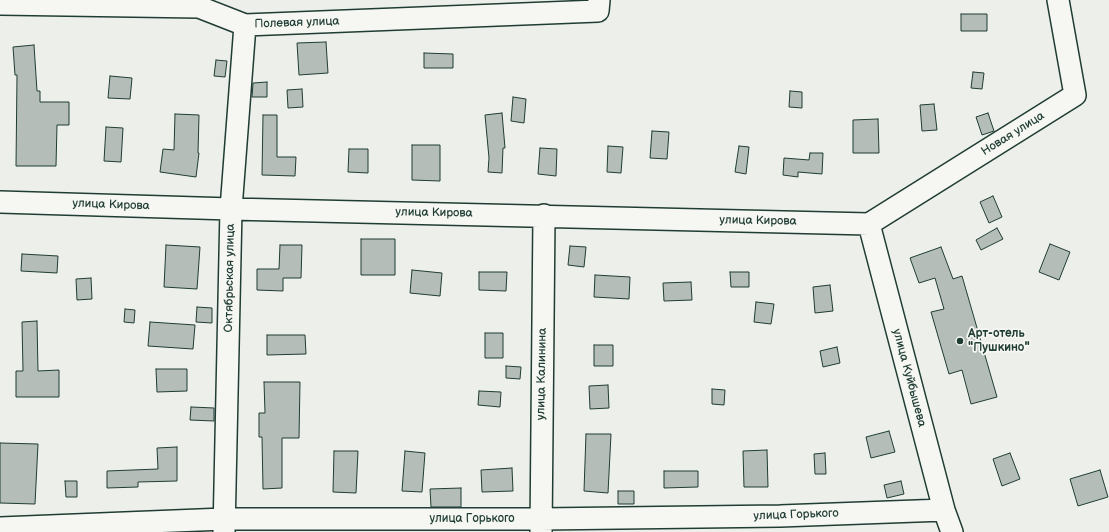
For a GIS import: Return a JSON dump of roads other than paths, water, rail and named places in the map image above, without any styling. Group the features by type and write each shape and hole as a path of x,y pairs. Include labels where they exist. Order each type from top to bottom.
{"street":[{"name":"Новая улица","path":"869,224 1075,95 1058,0"},
{"name":"Полевая улица","path":"0,4 199,8 245,25 598,5"},
{"name":"Октябрьская улица","path":"224,526 231,209 245,25"},
{"name":"улица Кирова","path":"0,202 869,224"},
{"name":"улица Калинина","path":"541,525 544,215"},
{"name":"улица Куйбышева","path":"869,224 944,510 952,532"},
{"name":"улица Горького","path":"0,528 541,525 944,510"}],"place":[{"name":"Арт-отель \"Пушкино\"","path":"960,341"}]}
